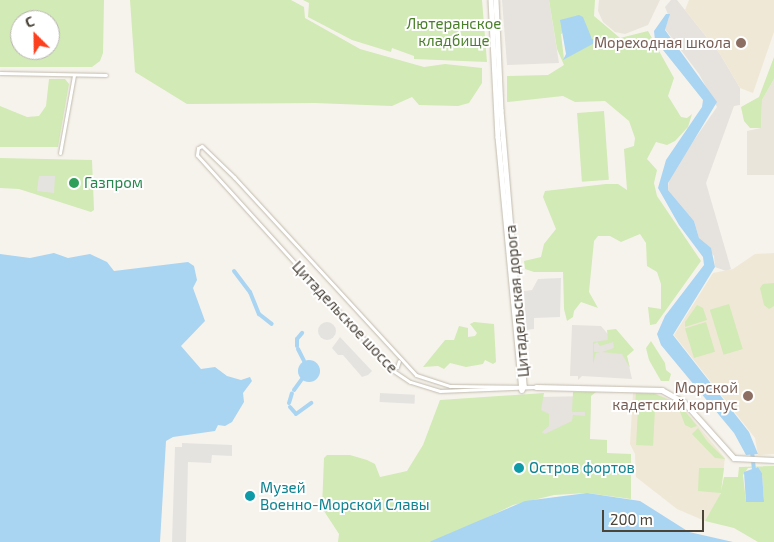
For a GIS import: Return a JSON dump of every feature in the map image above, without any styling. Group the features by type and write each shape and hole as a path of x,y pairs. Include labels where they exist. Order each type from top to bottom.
{"street":[{"name":"Цитадельская дорога","path":"491,0 498,137 522,387"},
{"name":"Цитадельская дорога","path":"496,0 501,110 522,387"},
{"path":"0,73 106,75"},
{"path":"60,153 74,75"},
{"name":"Цитадельское шоссе","path":"522,387 447,392 428,389 410,382 385,364 197,155 198,148 202,146 398,360 416,375 439,385 647,387 662,390 684,402 730,456 750,461 774,460"},
{"path":"385,364 396,368 398,360"}],"shaded area":[{"path":"502,0 549,0 559,63 507,65"},
{"path":"599,0 660,0 648,25 625,34 615,32 603,22 598,11"},
{"path":"671,0 677,0 720,54 740,88 740,105 734,106 706,183 731,269 726,271 715,267 714,256 699,238 694,221 668,190 669,176 717,107 699,74 665,29 669,17 665,7"},
{"name":"Мореходная школа","path":"689,0 774,0 774,32 753,93 740,88 720,54 685,10"},
{"path":"774,79 774,175 747,175 747,131 761,128 762,100"},
{"path":"39,176 55,176 54,193 37,191"},
{"name":"Морской кадетский корпус","path":"774,253 774,454 758,455 755,438 674,335 713,273 733,269 755,254"},
{"path":"561,278 560,317 534,318 534,329 526,330 524,291 532,290 538,279"},
{"path":"327,322 335,327 336,331 331,339 327,340 319,335 318,331 323,323"},
{"path":"572,325 601,326 627,357 632,379 582,376 578,380 578,376 570,376"},
{"path":"340,337 372,371 368,375 362,377 343,355 338,355 332,348"},
{"path":"380,393 415,395 414,404 380,402"},
{"path":"633,393 655,393 680,404 725,458 720,496 705,521 677,509 636,477 635,454 630,444"},
{"path":"591,396 590,426 549,438 542,432 538,397"},
{"path":"182,443 232,445 232,456 212,455 211,463 188,462 186,542 172,542 175,447 182,447"}],"green space":[{"path":"0,0 104,0 103,53 100,61 92,67 0,67"},
{"path":"130,0 291,0 304,7 305,18 360,49 424,67 445,64 482,68 482,83 469,103 458,106 419,105 412,97 392,106 315,103 187,104 135,72"},
{"name":"Лютеранское кладбище","path":"303,0 482,0 487,62 414,59 414,56 392,48 391,52 352,40 308,17 309,3"},
{"path":"549,0 595,0 594,16 620,38 648,31 674,78 668,96 681,117 687,118 692,114 688,127 675,141 667,145 656,142 647,159 657,170 654,183 657,196 701,261 656,324 650,325 648,307 661,309 661,284 657,272 647,266 646,243 640,234 621,242 610,236 598,236 594,241 589,292 598,308 581,302 574,311 573,317 567,321 564,309 563,272 534,272 525,269 524,261 541,257 544,244 556,229 543,197 545,191 606,184 618,184 627,190 624,149 634,146 635,138 629,121 605,101 575,102 563,96 507,102 507,76 548,75 564,65 557,49","holes":["585,21 585,27 592,39 598,40 564,59 561,34"]},
{"path":"774,57 774,79 762,100 761,128 750,128 744,121 741,107 759,97"},
{"path":"49,79 65,79 69,84 58,147 0,147 0,106 27,117 39,116 46,106"},
{"path":"604,111 609,180 582,182 577,113"},
{"path":"0,158 92,160 94,210 91,212 19,189 0,188"},
{"path":"774,283 774,306 769,309 764,305 760,288 763,284"},
{"path":"729,304 743,349 724,355 710,310"},
{"path":"697,305 703,308 707,320 685,327 685,322"},
{"path":"474,322 494,324 496,362 493,364 485,360 483,364 466,367 450,363 444,369 438,366 423,367 445,340 454,340 459,326 468,328 468,337 475,336 477,333 470,324"},
{"path":"706,322 715,352 694,358 685,328"},
{"path":"616,329 634,350 627,356 630,368 622,354 602,352 614,348 613,342 600,346 597,342 594,344 594,352 600,352 596,353 593,364 593,342 608,340 607,330"},
{"path":"651,341 665,363 666,370 671,374 669,381 661,381 649,360 646,348"},
{"name":"Остров фортов","path":"573,392 596,392 591,396 590,439 607,440 607,453 631,454 631,499 587,493 554,495 513,505 449,536 429,542 338,542 339,534 322,508 324,458 327,455 350,455 367,460 375,464 380,477 407,471 423,445 440,400 544,393 541,410 549,414 549,426 542,432 545,434 572,421 573,415 585,416 585,412 572,412"},
{"path":"636,393 655,394 679,404 697,426 691,428 685,425 679,409 654,404 635,406"},
{"path":"638,408 655,409 653,446 636,445"},
{"path":"698,428 707,441 725,459 715,458 692,434"},
{"path":"774,466 774,542 758,542 734,528 705,521 721,493 698,491 699,468 724,468 721,491 724,477 738,477 739,467","holes":["758,467 762,473 764,502 746,502 743,475 748,468"]}],"water":[{"path":"666,14 670,14 665,30 717,102 668,183 668,190 694,221 699,238 711,248 715,267 673,335 749,432 758,454 746,455 734,433 661,345 657,334 665,316 704,265 703,257 679,225 658,188 666,160 702,107 703,100 655,40 654,31"},
{"path":"579,15 583,17 592,39 600,40 563,60 566,54 560,20"},
{"path":"54,253 68,258 90,254 107,262 114,271 188,262 194,266 197,280 193,288 205,321 181,346 201,369 215,367 227,376 241,380 250,377 252,381 243,393 244,402 232,422 225,426 218,425 215,431 173,437 166,441 160,542 0,542 0,254 30,258"},
{"path":"309,360 317,363 320,371 317,379 309,382 301,379 298,371 301,363"},
{"path":"758,467 762,473 764,502 746,502 744,472"},
{"path":"587,493 640,501 689,532 733,542 429,542 525,501"}],"waterway":[{"path":"234,271 250,292 259,314 272,324"},
{"path":"297,346 297,339 302,333"},
{"path":"298,349 304,361"},
{"path":"294,390 302,379"},
{"path":"289,403 292,393"},
{"path":"290,407 296,414 311,403"},
{"path":"752,451 754,471"}],"place":[{"name":"Мореходная школа","path":"741,43"},
{"name":"Газпром","path":"74,183"},
{"name":"Морской кадетский корпус","path":"748,396"},
{"name":"Остров фортов","path":"519,468"},
{"name":"Музей Военно-Морской Славы","path":"250,496"}]}
